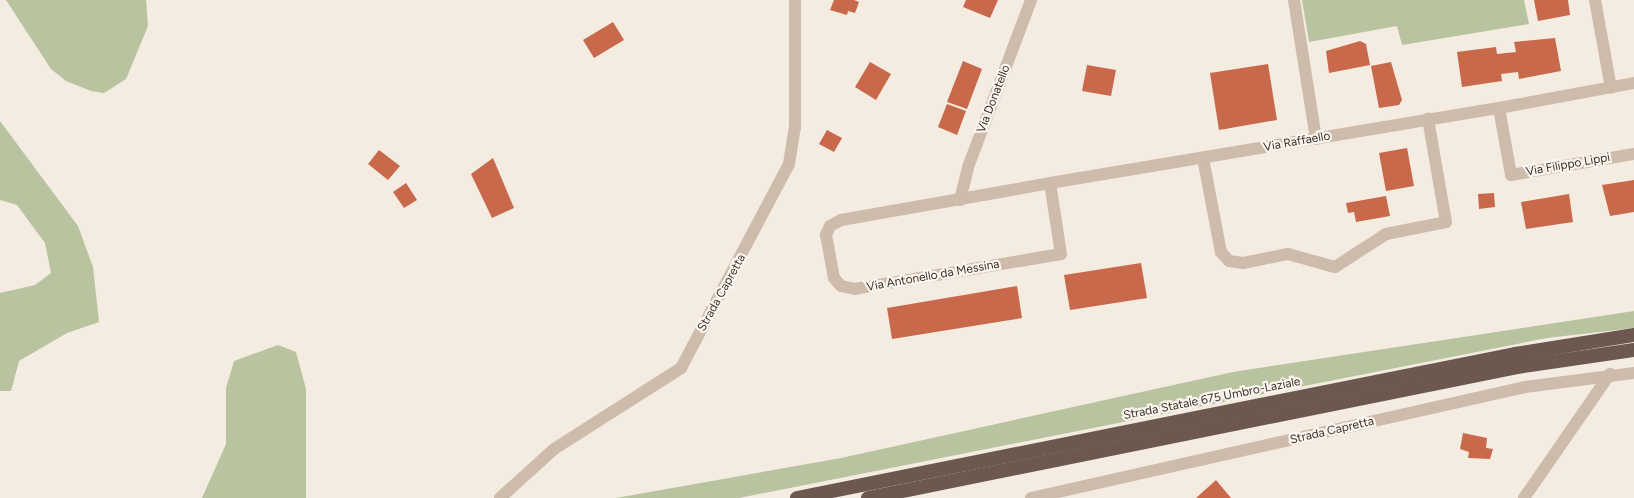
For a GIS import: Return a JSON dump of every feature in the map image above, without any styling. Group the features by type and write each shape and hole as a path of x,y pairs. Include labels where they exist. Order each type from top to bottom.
{"highway":[{"name":"Strada Statale 675 Umbro-Laziale","path":"797,498 1515,354 1634,335"},
{"path":"868,498 1516,367 1634,350"}],"street":[{"name":"Strada Capretta","path":"500,498 554,449 681,368 788,164 796,128 795,0"},
{"name":"Via Donatello","path":"960,200 968,167 1031,0"},
{"path":"1294,0 1316,139"},
{"path":"1595,0 1612,88"},
{"name":"Via Raffaello","path":"960,200 1634,84"},
{"name":"Via Filippo Lippi","path":"1499,108 1511,175 1634,154"},
{"path":"1203,158 1221,252 1229,261 1243,263 1288,254 1335,267 1386,234 1446,222 1428,119"},
{"name":"Via Antonello da Messina","path":"960,200 830,226 826,235 834,278 841,286 855,289 1061,254 1050,183"},
{"name":"Strada Capretta","path":"1031,498 1525,387 1610,374 1634,373"},
{"path":"1524,498 1610,374"}],"green space":[{"path":"6,0 146,0 148,26 126,79 104,93 91,91 66,81 51,69"},
{"path":"1302,0 1524,0 1529,24 1402,45 1397,26 1309,42"},
{"path":"0,121 78,226 93,267 99,322 67,333 19,361 11,391 0,391 0,293 35,285 51,273 45,243 17,205 0,200"},
{"path":"1634,311 1634,328 1547,338 739,498 616,498 841,458 1233,372"},
{"path":"278,345 296,352 306,389 306,498 202,498 226,444 226,388 234,361"}],"building":[{"path":"834,0 854,0 859,2 855,13 848,11 847,15 830,10"},
{"path":"966,0 998,0 990,18 963,7"},
{"path":"1534,0 1568,0 1570,15 1538,21"},
{"path":"613,22 624,40 594,58 583,40"},
{"path":"1555,38 1561,71 1519,79 1518,72 1501,74 1502,81 1462,87 1457,52 1496,47 1497,54 1516,52 1514,42"},
{"path":"1360,41 1366,44 1370,65 1329,73 1326,51"},
{"path":"963,61 982,69 967,109 947,102"},
{"path":"870,62 891,74 876,100 855,87"},
{"path":"1391,62 1402,100 1399,105 1379,108 1371,66"},
{"path":"1268,64 1277,120 1219,130 1210,73"},
{"path":"1087,65 1116,70 1111,96 1082,91"},
{"path":"947,104 966,111 957,135 938,127"},
{"path":"827,130 842,138 834,152 819,144"},
{"path":"1407,148 1414,186 1386,191 1379,153"},
{"path":"379,150 400,166 388,180 368,164"},
{"path":"493,158 514,208 492,218 471,174"},
{"path":"1634,180 1634,212 1610,216 1602,185"},
{"path":"406,183 417,200 404,208 393,192"},
{"path":"1494,193 1495,207 1479,209 1478,194"},
{"path":"1569,194 1573,222 1526,229 1521,202"},
{"path":"1386,196 1390,216 1356,222 1354,212 1348,213 1346,203"},
{"path":"1141,263 1147,298 1070,310 1064,275"},
{"path":"1017,286 1022,318 892,339 887,308"},
{"path":"1463,433 1487,438 1486,448 1493,449 1490,459 1468,458 1469,452 1460,449"},
{"path":"1216,480 1231,498 1196,498"}]}
